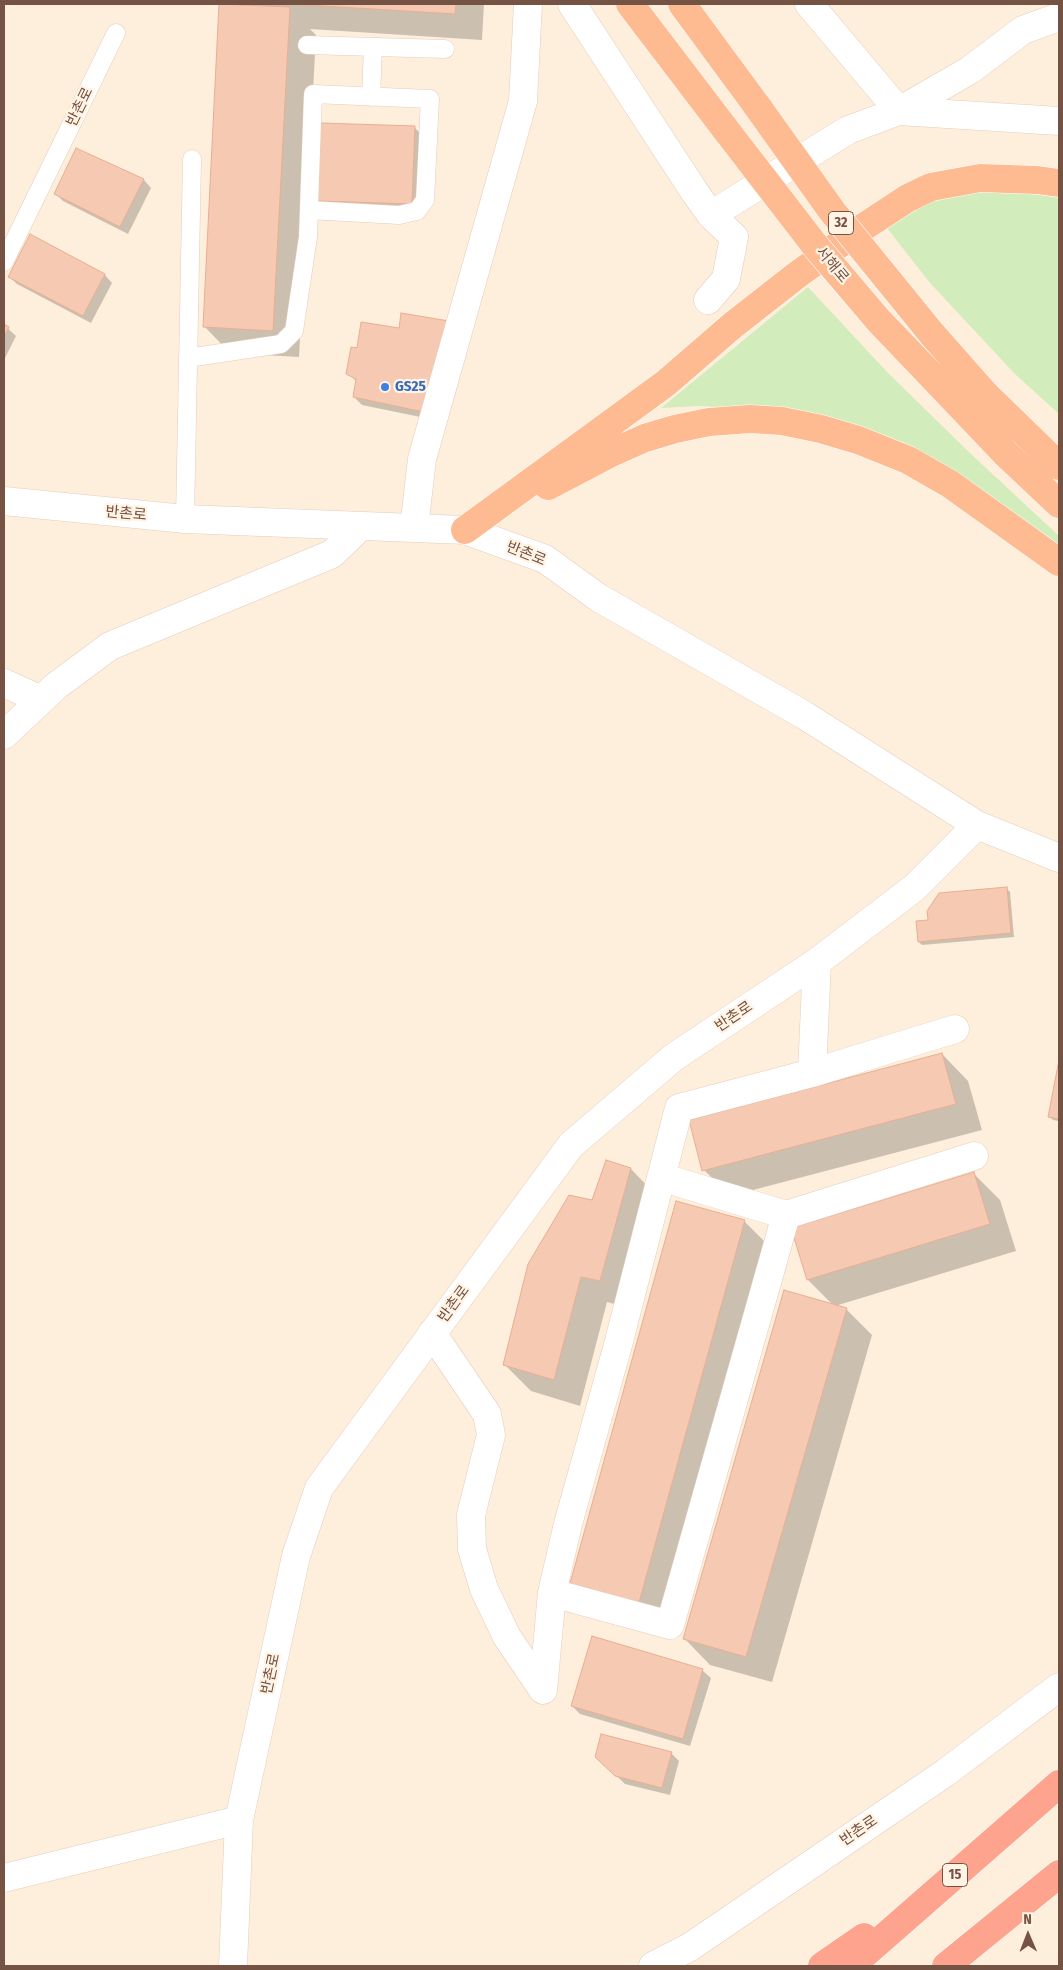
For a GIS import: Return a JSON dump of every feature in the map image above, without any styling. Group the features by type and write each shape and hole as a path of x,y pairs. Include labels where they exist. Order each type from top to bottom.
{"highway":[{"name":"서해로","path":"630,4 817,248 879,321 1006,454 1059,504"},
{"name":"32","path":"682,4 832,211 932,334 985,394 1059,466"},
{"path":"465,530 666,383 733,325 797,275 859,230 908,198 931,187 980,178 1037,180 1059,183"},
{"path":"465,530 609,454 645,438 709,422 750,419 782,421 822,429 858,440 908,460 950,484 1059,562"},
{"name":"15","path":"851,1966 1059,1784"},
{"path":"822,1966 960,1871"},
{"path":"946,1966 1059,1874"}],"street":[{"path":"414,528 422,459 523,101 528,4"},
{"path":"572,4 689,183 712,214 734,237 726,279 708,300"},
{"path":"809,4 899,111 1059,121"},
{"path":"712,214 848,130 899,111 970,70 1023,30 1059,17"},
{"name":"반촌로","path":"4,502 185,519 465,530 545,559 599,598 804,715 978,825 1059,858"},
{"path":"4,735 56,686 110,646 332,554 361,526"},
{"path":"4,683 41,700"},
{"name":"반촌로","path":"233,1966 239,1820 296,1556 319,1488 570,1145 674,1057 817,962 914,888 978,825"},
{"path":"812,1073 817,962"},
{"path":"432,1333 487,1414 491,1435 472,1515 472,1549 484,1589 507,1637 543,1690 552,1594 568,1524 618,1345 679,1108 812,1073 955,1029"},
{"path":"662,1177 786,1215 974,1156"},
{"path":"552,1594 670,1625 786,1215"},
{"name":"반촌로","path":"653,1966 690,1947 945,1773 1059,1688"},
{"path":"4,1878 239,1820"}],"lane":[{"name":"반촌로","path":"4,262 116,33"},
{"path":"307,45 445,49"},
{"path":"371,97 372,46"},
{"path":"188,358 281,344 294,331 308,237 313,94 430,99 425,200 417,211 399,216 309,210"},
{"path":"185,519 192,159"}],"green space":[{"path":"1016,191 1059,198 1059,414 1015,374 930,283 887,228 919,206 942,197 969,192"},
{"path":"808,287 888,373 1059,536 1059,557 788,410 699,406 661,408"}],"building":[{"path":"219,4 290,7 273,331 203,327"},
{"path":"290,4 456,4 455,14"},
{"path":"320,123 415,126 412,204 318,201"},
{"path":"76,148 144,179 120,227 54,194"},
{"path":"30,234 105,274 83,316 8,277"},
{"path":"401,313 449,321 428,413 353,397 356,379 346,374 351,347 357,348 361,322 399,328"},
{"path":"4,324 9,327 4,337"},
{"path":"1007,887 1011,933 918,942 916,921 928,920 927,911 939,893"},
{"path":"942,1053 956,1104 702,1171 689,1120"},
{"path":"1059,1060 1059,1119 1048,1117"},
{"path":"606,1160 631,1168 600,1281 581,1277 554,1380 503,1365 528,1264 569,1195 592,1200"},
{"path":"974,1172 990,1224 807,1280 791,1228"},
{"path":"676,1201 745,1220 638,1606 569,1587"},
{"path":"784,1290 847,1308 746,1657 683,1639"},
{"path":"592,1636 703,1669 683,1739 571,1706"},
{"path":"601,1734 672,1752 662,1788 615,1776 595,1757"}],"place":[{"name":"GS25","path":"385,387"}]}
